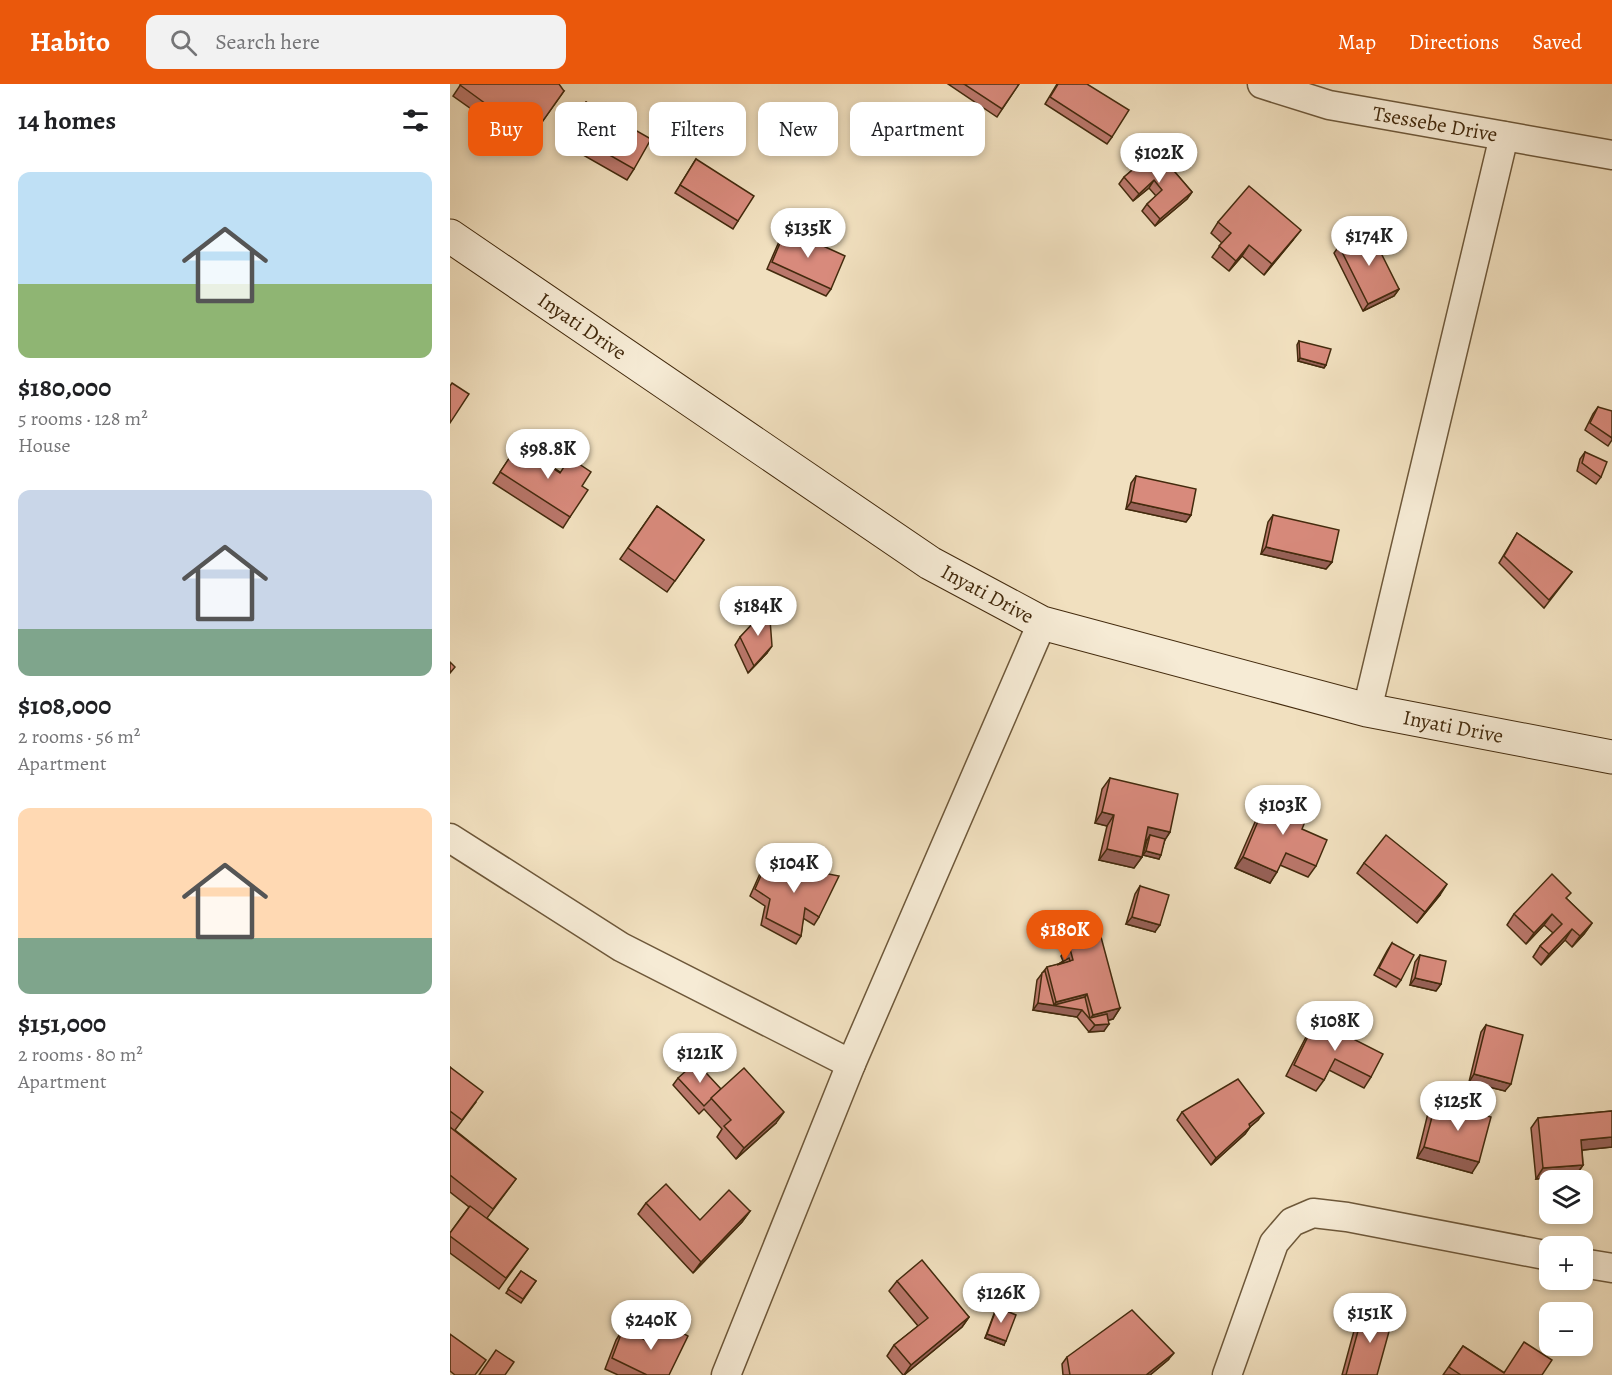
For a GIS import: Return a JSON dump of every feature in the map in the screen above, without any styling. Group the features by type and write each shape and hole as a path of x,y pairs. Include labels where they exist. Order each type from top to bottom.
{"street":[{"name":"Tsessebe Drive","path":"1262,84 1329,105 1612,155"},
{"path":"1367,710 1504,136"},
{"name":"Inyati Drive","path":"450,236 930,562 1042,623 1367,710 1612,757"},
{"path":"726,1375 851,1064 1042,623"},
{"path":"450,838 621,946 851,1064"},
{"path":"1227,1375 1274,1243 1292,1222 1313,1213 1347,1217 1539,1254"},
{"path":"1593,1265 1612,1268"}],"building":[{"path":"559,84 564,91 543,121 543,102 483,102 460,85"},
{"path":"964,84 1019,84 1002,109"},
{"path":"1058,84 1087,84 1129,110 1112,137 1050,97"},
{"path":"637,131 649,138 649,143 634,169 611,156 637,156"},
{"path":"1156,150 1192,192 1160,219 1147,204 1162,190 1154,180 1139,194 1124,177"},
{"path":"696,159 754,196 738,221 680,185"},
{"path":"1249,186 1301,230 1272,264 1249,245 1236,261 1219,246 1231,233 1218,222"},
{"path":"786,229 845,256 831,289 772,262"},
{"path":"1370,231 1399,289 1368,304 1339,246"},
{"path":"1299,341 1331,349 1326,365 1300,358"},
{"path":"452,383 469,394 450,423 450,386"},
{"path":"1598,407 1612,411 1612,438 1590,423"},
{"path":"518,445 560,473 570,458 591,472 582,486 588,490 570,517 500,472"},
{"path":"1585,452 1607,462 1601,477 1582,463"},
{"path":"1136,476 1196,489 1191,515 1131,502"},
{"path":"657,506 704,540 675,581 628,548"},
{"path":"1273,515 1339,530 1332,562 1266,547"},
{"path":"1517,533 1572,572 1549,600 1504,556"},
{"path":"769,606 772,646 754,666 740,637"},
{"path":"450,662 455,667 450,673"},
{"path":"1110,778 1178,794 1170,832 1148,827 1142,857 1107,849 1114,815 1102,812"},
{"path":"1269,795 1309,812 1302,829 1327,840 1316,866 1286,853 1277,872 1243,857"},
{"path":"1150,835 1165,839 1161,855 1146,851"},
{"path":"1386,835 1447,884 1425,912 1364,863"},
{"path":"767,862 839,876 819,917 805,908 801,936 766,918 770,899 755,889"},
{"path":"1552,874 1571,893 1566,898 1592,923 1580,936 1572,929 1549,954 1540,946 1562,924 1552,914 1534,933 1514,914"},
{"path":"1140,886 1169,895 1160,925 1132,917"},
{"path":"1101,937 1120,1008 1093,1015 1087,994 1056,1002 1047,967 1073,960 1069,945"},
{"path":"1392,943 1414,955 1401,980 1379,968"},
{"path":"1420,955 1446,961 1441,984 1415,978"},
{"path":"1045,971 1054,1005 1085,997 1090,1018 1107,1014 1109,1024 1095,1025 1082,1010 1038,1003 1042,973"},
{"path":"1316,1020 1383,1054 1371,1077 1335,1059 1324,1080 1294,1065"},
{"path":"1486,1025 1523,1035 1511,1084 1474,1074"},
{"path":"696,1062 721,1089 704,1106 678,1078"},
{"path":"450,1067 483,1092 462,1120 450,1111"},
{"path":"744,1068 784,1112 744,1148 724,1126 731,1120 711,1098"},
{"path":"1238,1079 1264,1113 1249,1124 1250,1127 1216,1158 1182,1112"},
{"path":"1436,1102 1491,1117 1479,1162 1424,1147"},
{"path":"1612,1111 1612,1137 1581,1140 1583,1165 1543,1168 1538,1118"},
{"path":"450,1127 516,1179 493,1209 450,1175"},
{"path":"666,1184 700,1220 729,1190 750,1211 701,1262 646,1203"},
{"path":"470,1206 528,1249 506,1278 450,1236"},
{"path":"922,1260 969,1317 911,1365 894,1345 928,1318 897,1281"},
{"path":"521,1271 536,1281 523,1299 508,1289"},
{"path":"997,1307 1016,1315 1006,1341 987,1334"},
{"path":"1364,1309 1393,1317 1377,1375 1346,1375"},
{"path":"1132,1310 1174,1353 1146,1375 1070,1375 1067,1357"},
{"path":"663,1322 688,1336 669,1375 647,1375 612,1358 623,1329 651,1343"},
{"path":"450,1334 486,1360 475,1375 455,1375 450,1371"},
{"path":"1524,1342 1539,1352 1539,1356 1546,1356 1552,1360 1542,1375 1461,1375 1449,1367 1463,1346 1504,1373"},
{"path":"496,1350 514,1362 505,1375 479,1375"}]}
